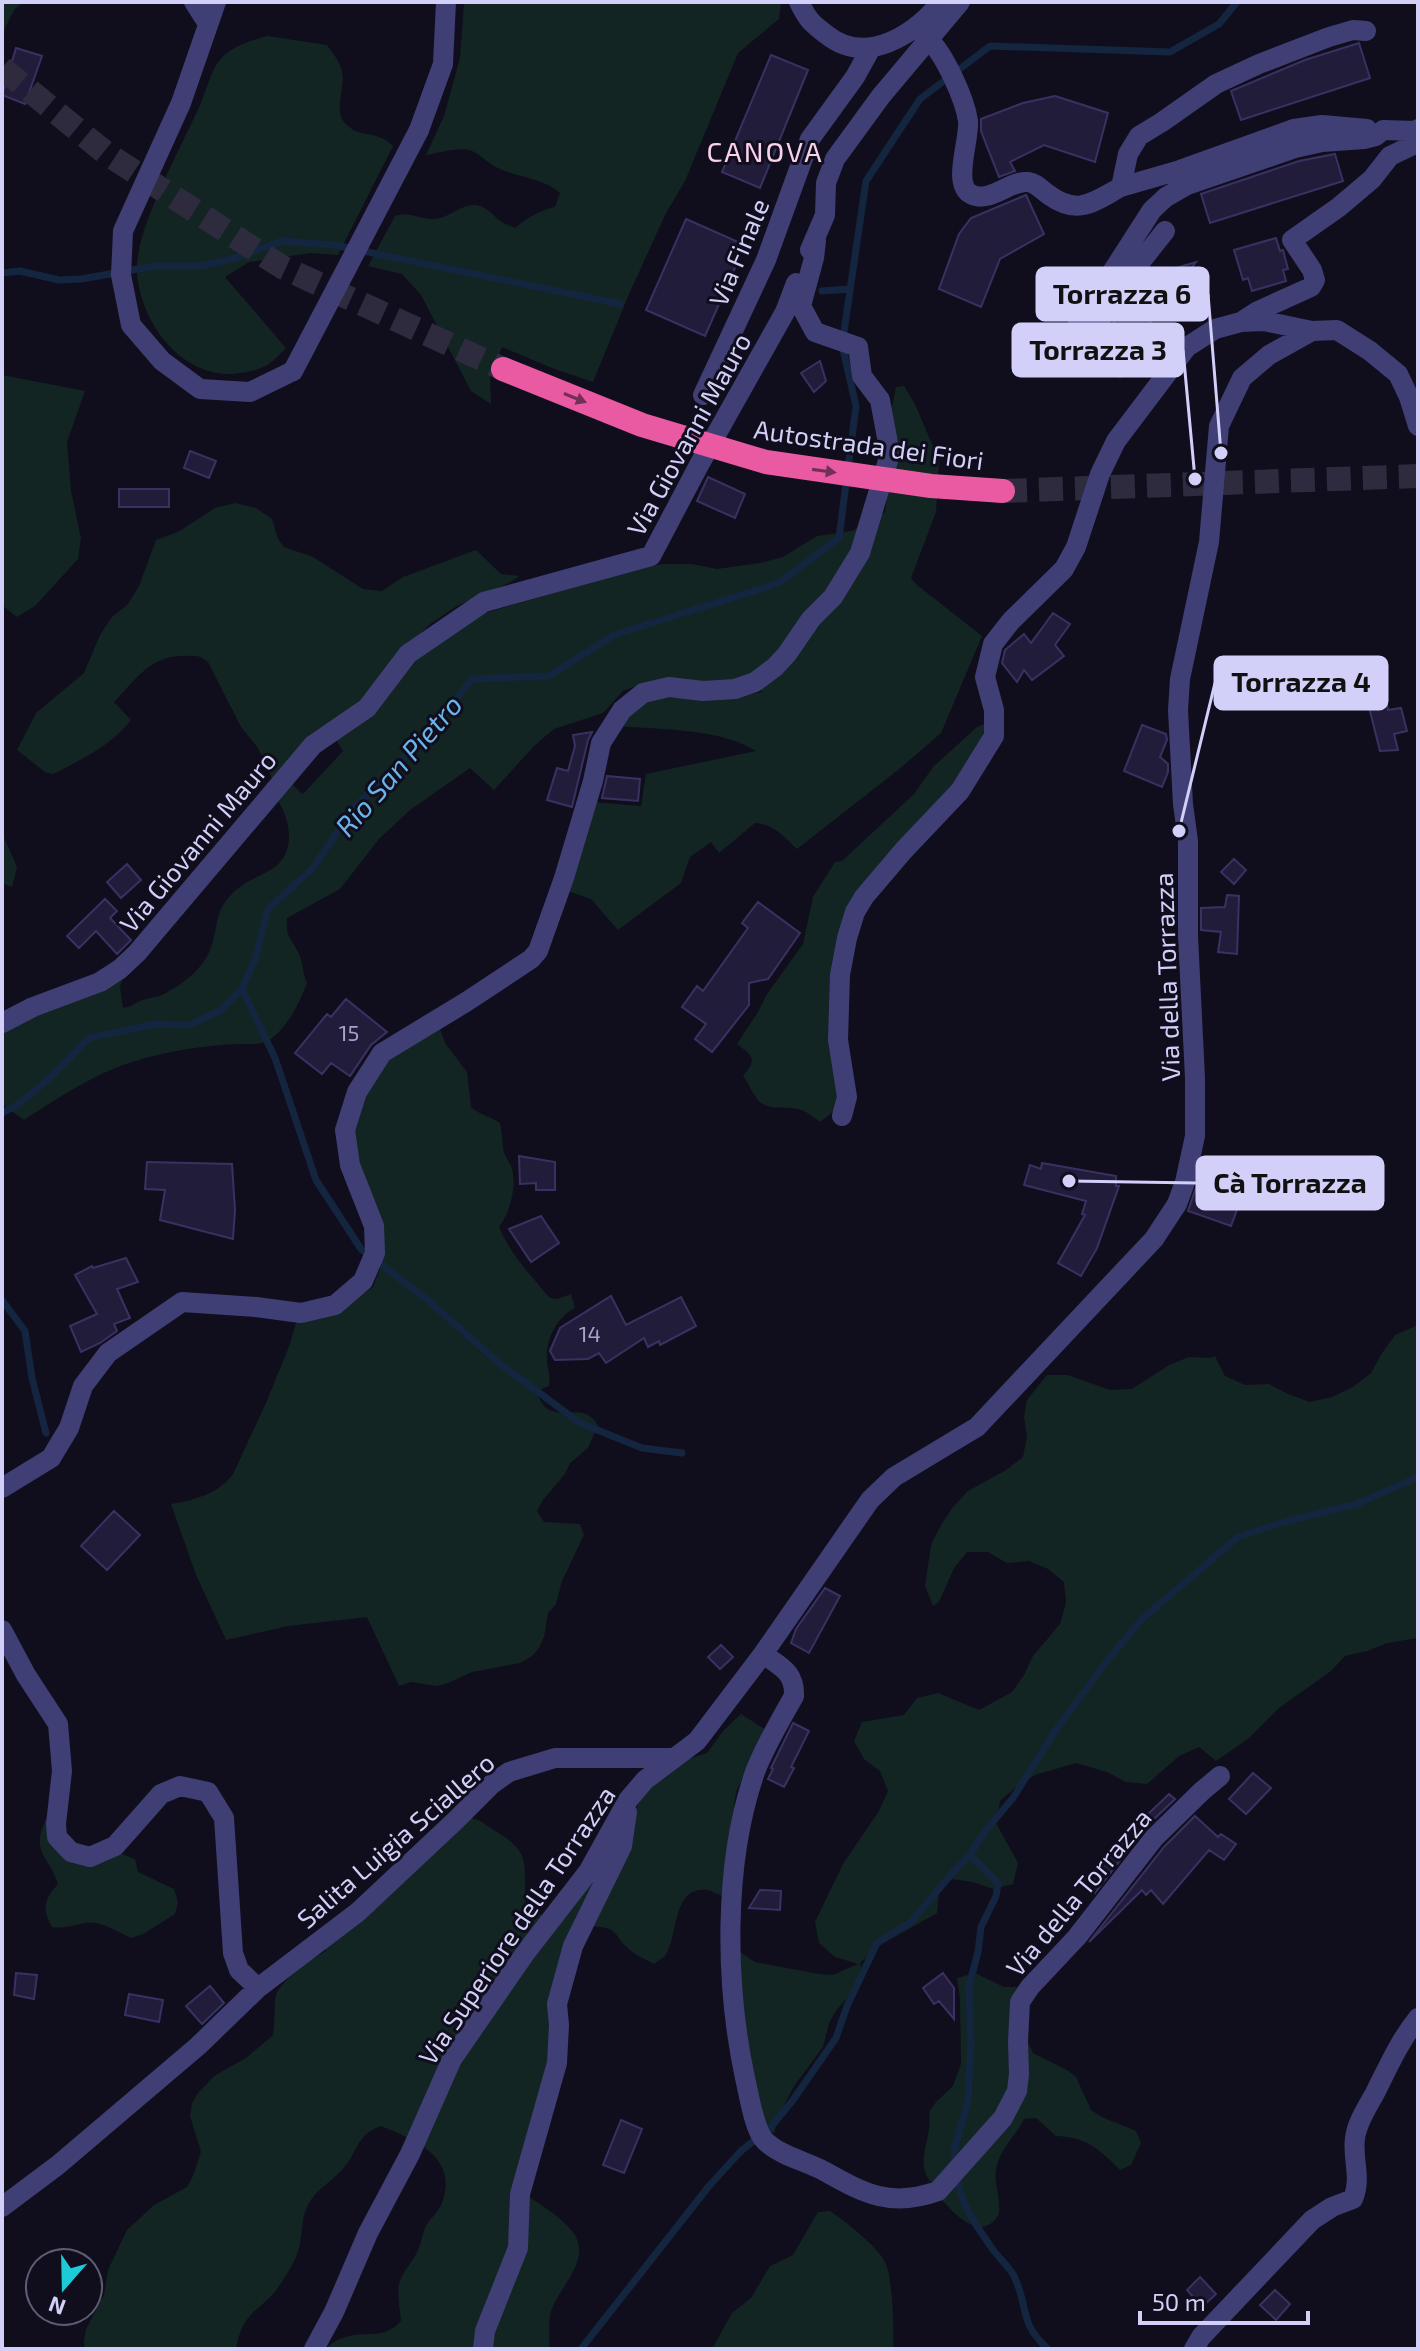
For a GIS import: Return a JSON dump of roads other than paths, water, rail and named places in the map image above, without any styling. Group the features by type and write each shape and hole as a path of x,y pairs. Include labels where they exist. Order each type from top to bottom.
{"highway":[{"name":"Autostrada dei Fiori","path":"503,369 642,425 766,462 931,486 1003,491"}],"street":[{"path":"194,2 208,24"},
{"path":"216,2 181,103 123,231 121,275 131,325 162,361 200,389 250,392 293,371 419,130 443,64 446,2"},
{"path":"799,2 807,19 838,44 871,48 905,36 941,2"},
{"name":"Via Giovanni Mauro","path":"2,1023 33,1007 100,982 120,969 137,953 313,745 367,708 408,654 484,602 651,556 785,312 825,215 826,183 835,159 881,96 932,42 960,2"},
{"path":"1121,187 1128,154 1139,136 1216,84 1329,37 1353,30 1366,31"},
{"path":"932,42 962,101 968,122 963,183 969,193 979,196 1027,182 1037,185 1064,205 1087,205 1121,187 1180,170 1294,129 1322,125 1383,130 1416,142"},
{"name":"Via Finale","path":"703,395 766,260 810,139 855,77 871,48"},
{"path":"1165,231 1112,298 1078,361 1069,362 1063,355 1067,342 1144,221 1166,197 1187,185 1295,148 1322,142 1364,139 1376,136 1383,130"},
{"path":"1241,322 1311,287 1315,280 1312,270 1292,240 1372,179 1390,156 1416,142"},
{"path":"2,1488 51,1458 69,1428 83,1386 108,1353 182,1302 301,1313 335,1305 363,1281 375,1253 374,1226 350,1165 345,1130 357,1092 382,1053 466,1002 531,959 538,951 564,878 601,743 622,710 643,693 669,687 703,691 735,689 755,682 787,654 811,619 833,597 860,553 890,454 880,400 862,376 858,347 815,332 801,306 816,241"},
{"path":"842,1116 847,1097 838,1040 840,975 855,912 904,850 960,791 994,736 994,710 985,677 993,644 1011,621 1064,569 1076,547 1100,474 1116,441 1187,347 1215,329 1241,322 1264,321 1312,331 1337,330 1398,374 1418,426"},
{"name":"Via della Torrazza","path":"673,1758 697,1741 763,1654 870,1500 894,1477 977,1427 1154,1239 1177,1204 1195,1136 1188,841 1178,710 1180,679 1209,542 1219,426 1242,378 1269,355 1312,331"},
{"path":"2,1630 58,1724 62,1771 57,1837 71,1852 90,1857 115,1846 161,1794 180,1786 208,1792 224,1818 233,1953 239,1970 258,1988"},
{"name":"Via della Torrazza","path":"763,1654 789,1673 794,1683 794,1696 756,1770 745,1807 732,1885 730,1981 742,2061 752,2108 763,2139 780,2152 811,2164 877,2198 925,2196 938,2191 1003,2118 1017,2091 1020,2002 1077,1937 1154,1838 1220,1776"},
{"name":"Salita Luigia Sciallero","path":"2,2207 58,2165 175,2066 258,1988 358,1912 492,1784 509,1772 555,1758 673,1758"},
{"name":"Via Superiore della Torrazza","path":"314,2349 334,2312 368,2233 410,2154 452,2059 526,1952 588,1872 628,1800 645,1780 673,1758"},
{"path":"483,2349 485,2331 518,2248 520,2194 557,2063 557,2004 573,1946 622,1846 628,1800"},
{"path":"1194,2349 1201,2337 1312,2220 1332,2207 1353,2199 1358,2178 1355,2136 1361,2119 1407,2031 1418,2018"}],"waterway":[{"name":"Rio San Pietro","path":"2,1113 19,1104 51,1077 89,1038 155,1024 190,1025 221,1010 242,989 255,959 268,909 313,868 353,809 433,728 472,679 549,676 614,635 779,583 839,538 856,406 842,345 866,181 920,99 990,46 1170,52 1219,24 1237,2"},
{"path":"2,273 20,271 59,280 155,266 201,266 282,241 334,245 620,304"},
{"path":"822,291 850,289"},
{"path":"242,989 275,1058 316,1180 361,1249 430,1302 499,1363 580,1423 642,1448 682,1453"},
{"path":"2,1300 25,1331 32,1378 46,1433"},
{"path":"581,2349 709,2186 741,2151 771,2127 793,2100 836,2038 847,2006 877,1943 911,1922 970,1855 1013,1798 1053,1734 1141,1620 1238,1537 1357,1504 1418,1477"},
{"path":"956,2165 954,2150 968,2101 971,2043 969,1986 981,1927 996,1896 998,1883 970,1855"},
{"path":"957,2177 971,2216 1010,2269 1019,2287 1032,2331 1048,2349"}],"tunnel":[{"path":"2,68 107,154 282,267 503,369"},
{"path":"1003,491 1418,476"}],"place":[{"name":"Torrazza 6","path":"1221,453"},
{"name":"Torrazza 3","path":"1195,479"},
{"name":"Torrazza 4","path":"1179,831"},
{"name":"Cà Torrazza","path":"1069,1181"}],"district":[{"name":"CANOVA","path":"765,151"}]}
